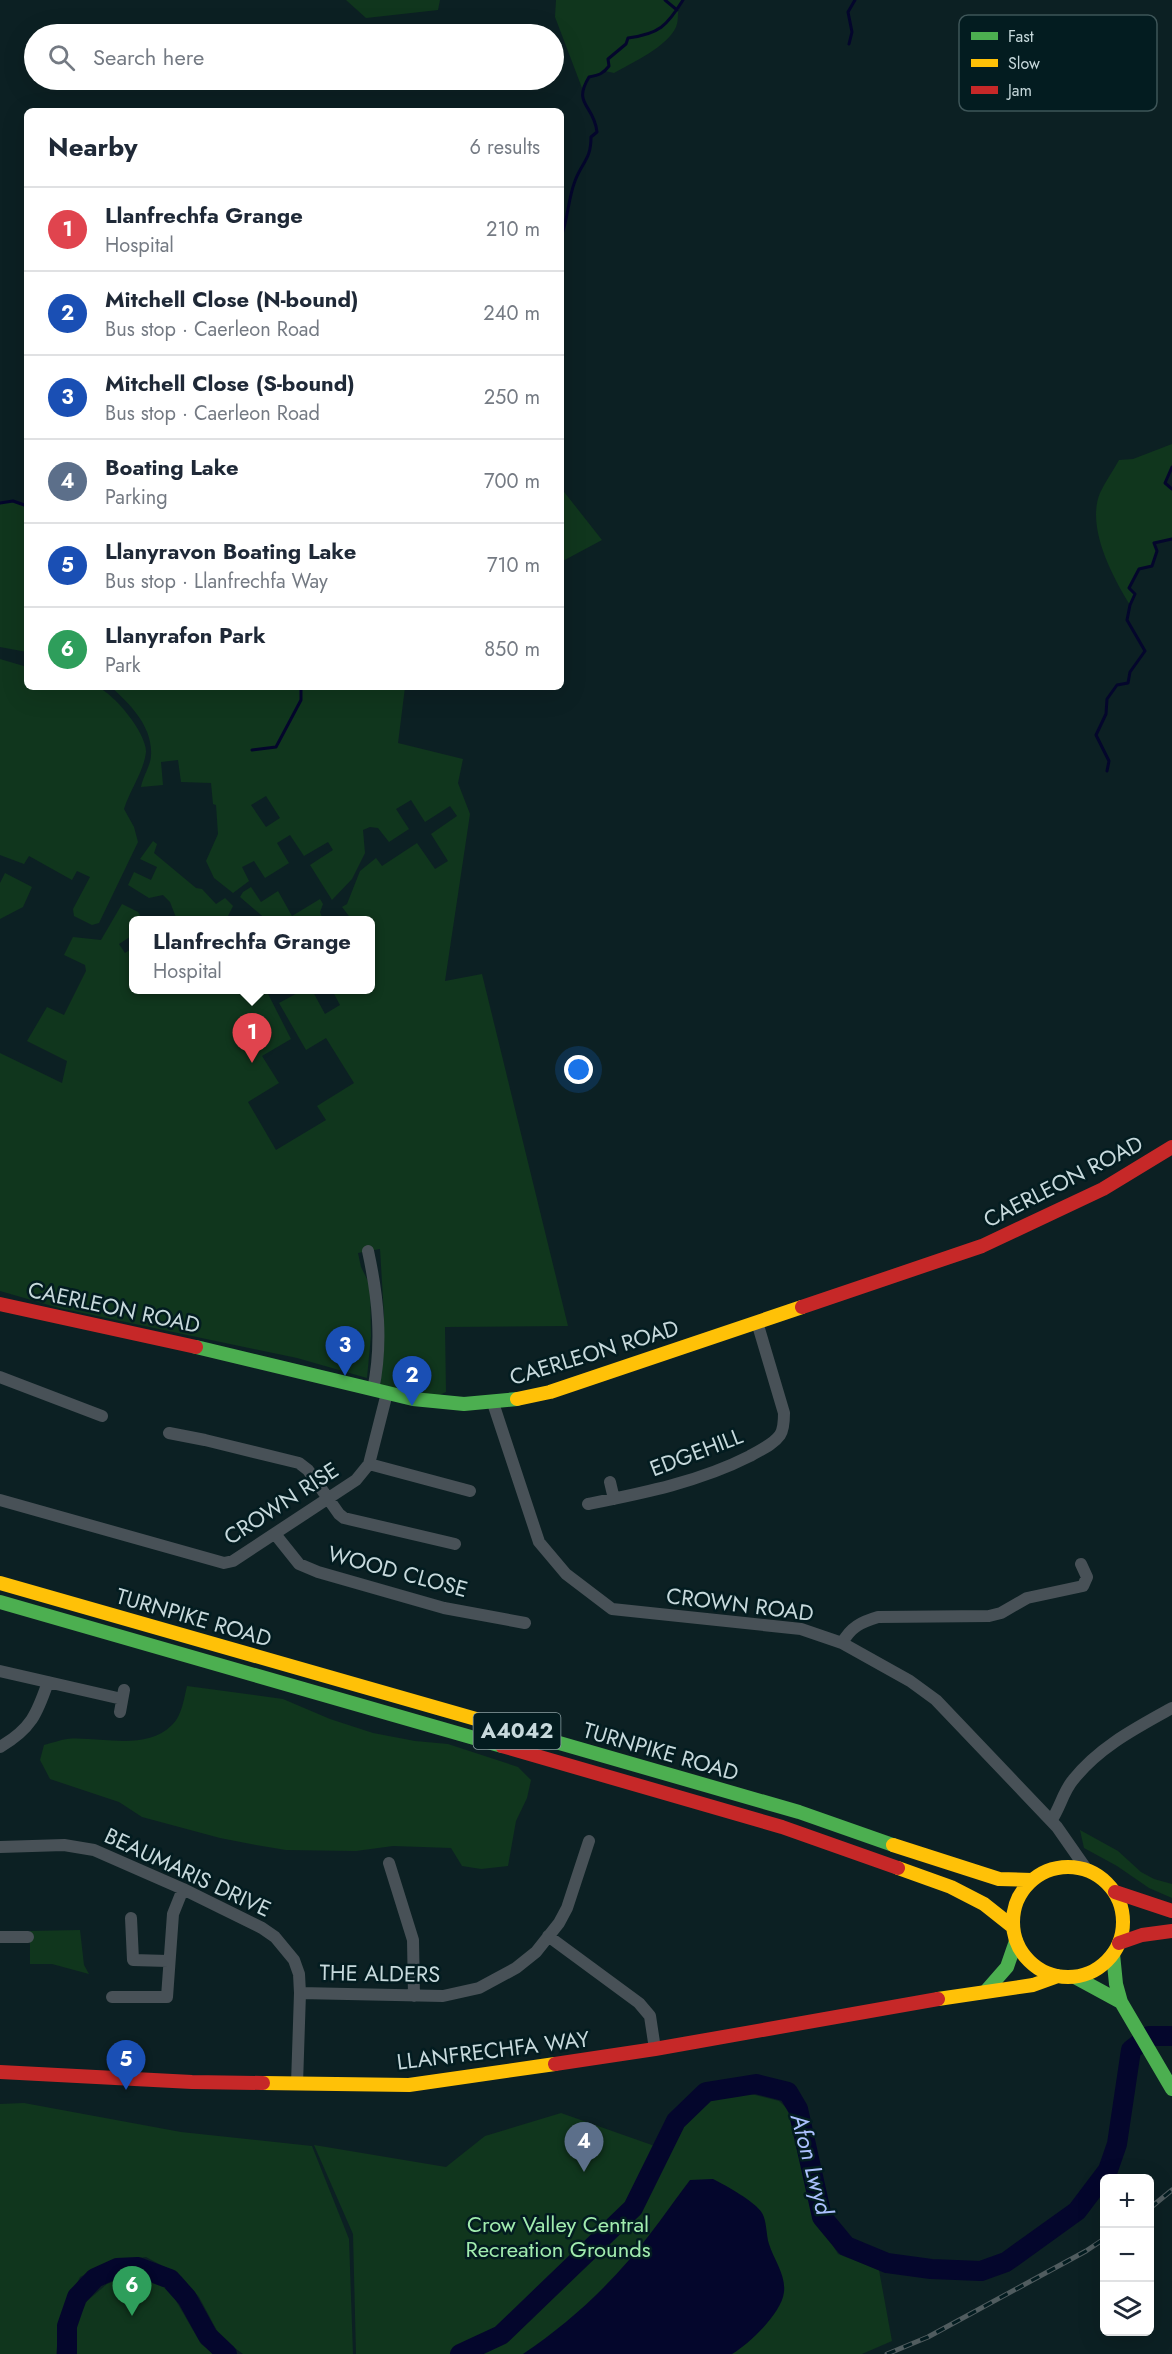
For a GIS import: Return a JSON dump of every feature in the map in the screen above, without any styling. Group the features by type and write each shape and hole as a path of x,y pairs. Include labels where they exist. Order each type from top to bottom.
{"main road":[{"name":"CAERLEON ROAD","path":"0,1304 267,1362 380,1392 446,1403 493,1403 517,1400 549,1392 982,1246 1046,1219 1149,1163 1172,1147"},
{"name":"TURNPIKE ROAD","path":"0,1583 800,1812 960,1868 999,1879 1032,1880"},
{"name":"TURNPIKE ROAD","path":"0,1602 782,1827 951,1887 984,1904 1015,1934"},
{"path":"986,1991 1007,1967 1015,1934 1017,1901 1032,1880 1058,1867 1073,1866 1087,1869 1103,1879 1115,1892 1121,1904 1124,1917 1123,1931 1116,1949 1116,1984 1121,2002 1172,2089"},
{"path":"1115,1892 1172,1911"},
{"path":"1015,1934 1028,1960 1037,1968 1058,1976 1075,1977 1096,1970 1116,1949 1142,1935 1172,1931"},
{"name":"LLANFRECHFA WAY","path":"0,2072 192,2082 409,2085 655,2049 986,1991 1033,1985 1058,1976"},
{"path":"1075,1977 1121,2002"}],"street":[{"name":"CROWN RISE","path":"0,1500 224,1563 233,1561 328,1499 356,1480 369,1464 380,1392 380,1330 368,1251"},
{"name":"EDGEHILL","path":"588,1504 660,1490 729,1466 767,1446 781,1434 784,1413 757,1323"},
{"path":"0,1377 102,1416"},
{"name":"CROWN ROAD","path":"493,1403 539,1542 566,1574 612,1609 801,1629 842,1643 910,1681 936,1700 1054,1824 1087,1869"},
{"path":"169,1433 299,1463 308,1470 344,1518 455,1544"},
{"path":"369,1464 470,1491"},
{"path":"610,1482 614,1499"},
{"name":"WOOD CLOSE","path":"275,1534 299,1564 318,1572 444,1608 525,1623"},
{"path":"842,1643 848,1632 862,1622 878,1617 989,1616 1001,1613 1027,1598 1083,1586 1087,1577 1081,1564"},
{"path":"0,1671 122,1700"},
{"path":"0,1747 24,1731 31,1722 39,1709 48,1682"},
{"path":"1054,1824 1072,1781 1092,1759 1112,1743 1171,1712"},
{"name":"THE ALDERS","path":"300,1993 443,1996 479,1988 516,1968 536,1952 548,1936 567,1908 589,1841"},
{"name":"BEAUMARIS DRIVE","path":"0,1846 82,1847 114,1858 183,1890 262,1928 275,1937 294,1960 299,1974 297,2084"},
{"path":"389,1863 413,1940 414,1996"},
{"path":"112,1997 167,1997 173,1914 183,1890"},
{"path":"131,1918 133,1960 168,1961"},
{"path":"0,1937 28,1936"},
{"path":"548,1936 639,2003 650,2016 655,2049"}],"green space":[{"path":"346,0 440,0 438,10 366,18"},
{"path":"556,0 683,0 679,8 676,27 665,41 614,73 605,71 600,75 589,77 582,88 564,41 564,24 558,24 555,17"},
{"path":"1172,444 1172,467 1165,483 1172,489 1172,539 1154,543 1157,551 1152,566 1139,569 1129,587 1135,594 1130,605 1103,551 1096,521 1100,493 1119,460 1133,459"},
{"path":"564,492 602,540 564,560"},
{"path":"13,501 24,505 24,651 0,647 0,503"},
{"path":"0,659 24,666 24,690 104,691 120,705 135,725 145,744 146,752 143,766 124,809 134,827 138,842 99,923 92,925 74,916 73,909 90,877 77,871 72,880 29,856 24,864 0,855"},
{"path":"114,690 405,690 398,743 463,759 458,783 470,814 445,981 482,974 568,1326 445,1327 446,1392 435,1397 378,1385 384,1315 380,1249 358,1253 361,1267 370,1285 371,1336 367,1378 297,1358 59,1308 0,1291 0,1053 62,1083 67,1061 27,1041 47,1007 64,1015 86,971 85,965 64,955 73,937 101,940 122,904 138,912 140,916 129,916 129,938 119,944 125,953 129,950 129,994 268,994 291,1039 262,1056 279,1083 248,1102 276,1150 326,1120 317,1106 354,1083 326,1038 306,1050 279,1003 296,994 314,994 325,1014 340,1005 334,994 375,994 375,916 349,916 342,907 347,904 360,871 376,858 382,866 417,843 435,869 448,861 431,834 457,816 450,806 425,822 411,800 396,809 409,829 389,842 378,828 370,827 363,830 365,853 352,879 332,900 310,865 333,850 328,842 304,856 290,835 277,843 289,863 265,878 254,861 242,867 249,881 233,893 214,878 206,861 218,834 216,805 213,804 211,783 181,782 178,760 161,762 163,785 141,787 151,759 151,745 144,726 133,709","holes":["266,796 280,818 266,827 251,805"]},
{"path":"153,841 157,844 154,853 196,888 202,889 216,904 225,898 233,906 228,916 175,916 170,902 163,895 149,898 128,885 134,872 151,880 157,867 140,859"},
{"path":"5,873 32,887 23,907 0,919 0,883"},
{"path":"251,887 261,902 278,891 292,916 262,916 240,897"},
{"path":"320,899 323,904 320,912 322,916 292,916"},
{"path":"187,1686 283,1699 330,1719 373,1733 415,1741 448,1744 518,1767 531,1780 527,1798 516,1821 508,1866 481,1869 462,1866 451,1848 393,1846 356,1851 286,1850 256,1845 142,1817 119,1802 50,1779 40,1760 44,1745 67,1739 136,1741 149,1738 161,1733 178,1717"},
{"path":"1080,1830 1118,1851 1141,1872 1154,1879 1172,1884 1172,1898 1149,1888 1117,1866 1084,1848"},
{"path":"80,1930 84,1965 89,1974 52,1964 30,1964 30,1931"},
{"name":"Crow Valley Central Recreation Grounds","path":"747,2093 779,2101 794,2115 812,2211 838,2254 879,2270 892,2341 862,2354 356,2354 353,2234 314,2145 446,2167 485,2136 561,2113 666,2150 681,2120 707,2097"},
{"path":"24,2103 181,2132 312,2146 349,2239 353,2354 243,2354 221,2338 199,2297 181,2276 146,2257 111,2262 80,2277 61,2315 56,2354 0,2354 0,2104"},
{"path":"134,2274 168,2287 201,2344 214,2354 71,2354 72,2332 87,2301 107,2284"}],"water":[{"path":"713,2179 747,2199 762,2213 769,2244 783,2280 782,2300 771,2318 755,2336 732,2354 523,2354 566,2322 605,2286 653,2231 690,2180"}],"waterway":[{"path":"665,0 677,10"},
{"path":"564,226 575,181 588,156 591,137 597,132 583,99 584,86 589,77 605,71 609,66 608,59 626,44 628,38 647,34 661,27 683,0"},
{"path":"849,44 852,32 848,12 855,0"},
{"path":"1172,467 1165,483 1172,489"},
{"path":"0,503 13,501 24,505"},
{"path":"1107,771 1109,761 1096,735 1106,714 1107,699 1117,685 1128,683 1130,672 1145,651 1127,620 1135,594 1129,588 1139,569 1152,566 1157,551 1154,543 1172,539"},
{"path":"252,750 276,747 301,700 301,690"},
{"name":"Afon Lwyd","path":"460,2354 501,2335 633,2208 676,2121 706,2092 756,2084 788,2092 798,2109 822,2217 846,2246 887,2263 931,2269 981,2271 1006,2262 1077,2211 1108,2170 1117,2144 1131,2050 1149,2036 1172,2036"},
{"name":"Afon Lwyd","path":"67,2354 67,2326 77,2297 95,2278 117,2268 138,2267 170,2279 187,2298 208,2336 227,2354"}],"railway":[{"path":"1154,2205 1172,2190"},
{"path":"887,2354 928,2337 1100,2242"}],"traffic: fast":[{"path":"196,1347 413,1399 464,1404 517,1399"},
{"path":"0,1602 502,1746"},
{"path":"483,1721 799,1812 893,1845"},
{"path":"986,1991 1007,1967 1016,1941"},
{"path":"1113,1954 1116,1984 1121,2002 1172,2089"},
{"path":"1075,1977 1121,2002"}],"traffic: slow":[{"path":"517,1399 550,1392 802,1307"},
{"path":"0,1583 483,1721"},
{"path":"893,1845 999,1879 1032,1880"},
{"path":"1068,1867 1089,1871 1107,1883 1119,1901 1123,1922 1119,1943 1107,1961 1089,1973 1068,1977 1047,1973 1029,1961 1017,1943 1013,1922 1017,1901 1029,1883 1047,1871 1068,1867"},
{"path":"898,1868 951,1887 984,1904 1013,1927"},
{"path":"938,1999 1033,1985 1058,1976"},
{"path":"263,2083 409,2085 555,2064"}],"traffic: jam":[{"path":"802,1307 982,1246 1103,1189 1172,1147"},
{"path":"0,1304 196,1347"},
{"path":"502,1746 782,1827 898,1868"},
{"path":"1115,1892 1172,1911"},
{"path":"1119,1943 1142,1935 1172,1931"},
{"path":"555,2064 655,2049 938,1999"},
{"path":"0,2072 192,2082 263,2083"}],"place":[{"name":"Llanfrechfa Grange","path":"252,1063"},
{"name":"Mitchell Close (S-bound)","path":"345,1376"},
{"name":"Mitchell Close (N-bound)","path":"412,1406"},
{"name":"Llanyravon Boating Lake","path":"126,2090"},
{"name":"Boating Lake","path":"584,2172"},
{"name":"Llanyrafon Park","path":"132,2316"}]}
